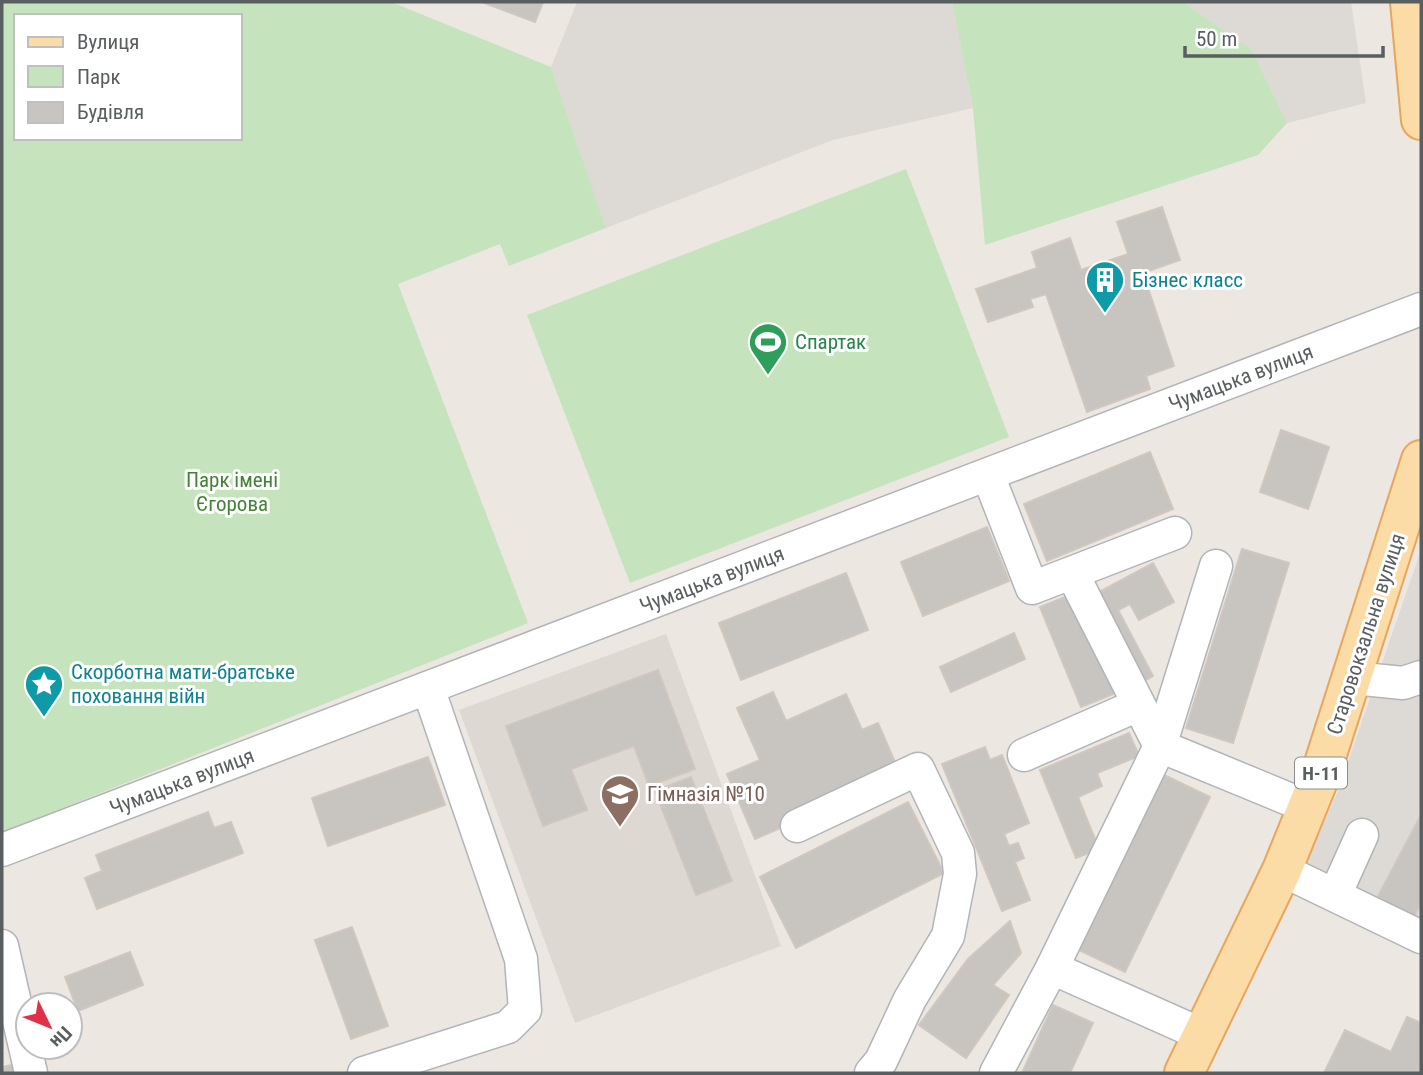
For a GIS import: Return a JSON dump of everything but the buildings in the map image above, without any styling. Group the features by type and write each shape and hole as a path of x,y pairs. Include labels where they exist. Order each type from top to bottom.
{"main road":[{"path":"1410,2 1420,101"},
{"name":"Старовокзальна вулиця","path":"1184,1073 1282,870 1308,807 1353,678 1421,460"}],"street":[{"name":"Чумацька вулиця","path":"2,850 1421,309"},
{"path":"988,475 1032,588 1175,533"},
{"path":"996,1073 1052,968 1160,746 1216,566"},
{"path":"1072,573 1160,746 1308,807"},
{"path":"1353,678 1403,683 1421,677"},
{"path":"364,1073 508,1027 524,1010 521,959 428,688"},
{"path":"1024,755 1139,705"},
{"path":"797,826 918,769 958,853 961,874 948,936 910,999 881,1061 871,1073"},
{"path":"1335,895 1362,835"},
{"path":"1282,870 1421,937"},
{"path":"2,946 10,1022 31,1073"},
{"path":"1052,968 1202,1035"}],"shaded area":[{"path":"577,2 952,2 973,108 833,140 606,228 551,67"},
{"path":"1183,2 1351,2 1366,103 1287,123 1252,50"},
{"path":"1421,550 1421,948 1295,887 1338,791"},
{"name":"Гімназія №10","path":"666,634 781,946 575,1023 459,710"}],"green space":[{"name":"Парк імені Єгорова","path":"2,2 391,2 551,67 606,228 509,266 500,244 398,284 528,623 2,832"},
{"path":"952,2 1183,2 1252,50 1287,123 1258,155 985,245 973,108"},
{"name":"Спартак","path":"906,169 1009,437 630,583 527,315"}],"place":[{"name":"Бізнес класс","path":"1105,314"},
{"name":"Спартак","path":"768,376"},
{"name":"Скорботна мати-братське поховання війн","path":"44,718"},
{"name":"Гімназія №10","path":"620,828"}]}
